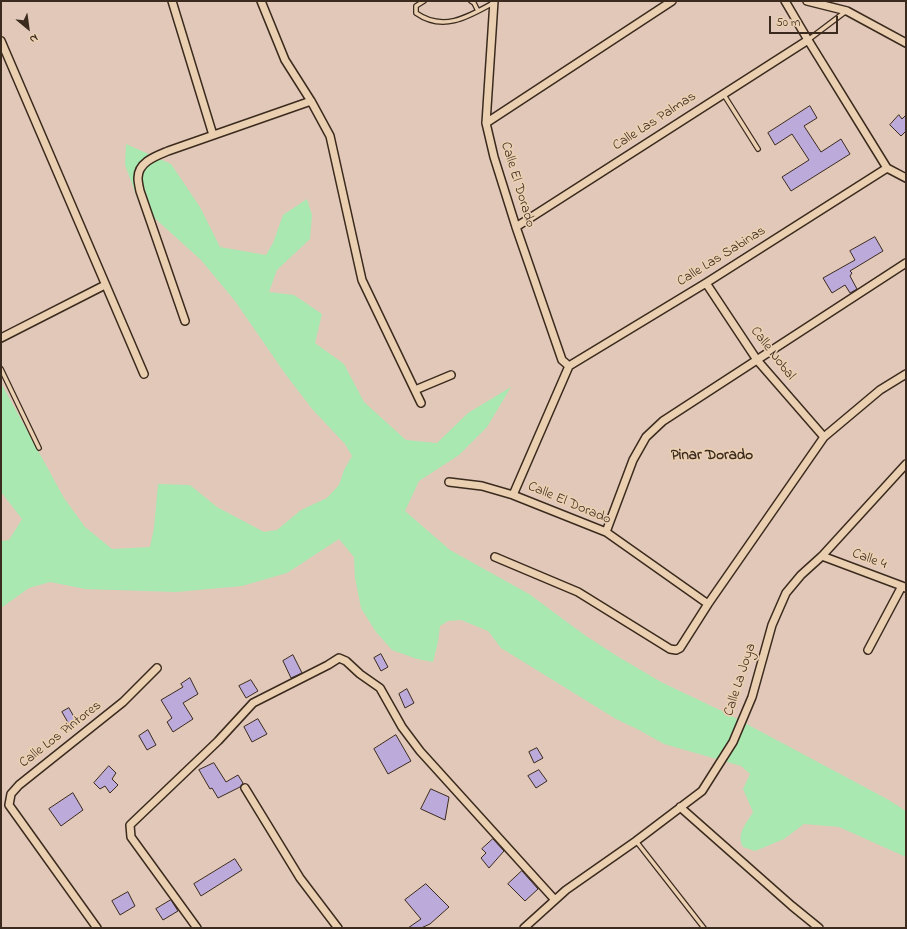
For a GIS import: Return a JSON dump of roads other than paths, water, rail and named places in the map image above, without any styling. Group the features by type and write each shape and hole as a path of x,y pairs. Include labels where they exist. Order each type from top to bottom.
{"street":[{"path":"172,1 213,135"},
{"path":"261,1 285,60 311,101 330,136 362,280 421,403"},
{"path":"486,123 672,1"},
{"path":"785,1 887,168 906,178"},
{"path":"807,1 847,11 906,44"},
{"name":"Calle El Dorado","path":"494,2 486,123 494,157 516,227 562,360 569,366"},
{"name":"Calle Las Palmas","path":"516,227 808,40"},
{"path":"1,41 144,374"},
{"path":"185,321 140,190 138,177 140,168 152,158 168,151 311,101"},
{"name":"Calle Las Sabinas","path":"569,366 706,283 887,168"},
{"path":"606,532 633,460 646,437 663,421 906,263"},
{"name":"Calle Nobal","path":"706,283 757,360 824,437"},
{"path":"1,338 105,285"},
{"path":"513,495 569,366"},
{"path":"495,557 578,592 670,649 676,650 680,648 708,604 824,437 880,390 906,374"},
{"path":"415,390 450,375"},
{"name":"Calle La Joya","path":"524,928 566,890 636,841 702,791 733,742 752,697 772,625 786,593 801,575 822,556 906,464"},
{"name":"Calle El Dorado","path":"449,482 482,486 513,495 606,532 708,604"},
{"name":"Calle 4","path":"822,556 904,587"},
{"path":"868,650 904,587"},
{"path":"197,928 132,837 130,824 218,741 253,703 339,658 346,661 360,674 380,688 402,727 420,751 555,900"},
{"name":"Calle Los Pintores","path":"97,928 9,805 11,794 19,785 123,702 157,668"},
{"path":"245,788 300,878 338,928"},
{"path":"680,807 819,928"}],"lane":[{"path":"424,1 416,6 416,13 425,20 440,22 453,22 468,17 494,2"},
{"path":"471,1 474,3 478,11"},
{"path":"808,40 847,11"},
{"path":"723,94 758,149"},
{"path":"1,369 39,448"},
{"path":"636,841 704,928"}],"district":[{"name":"Pinar Dorado","path":"712,457"}]}
